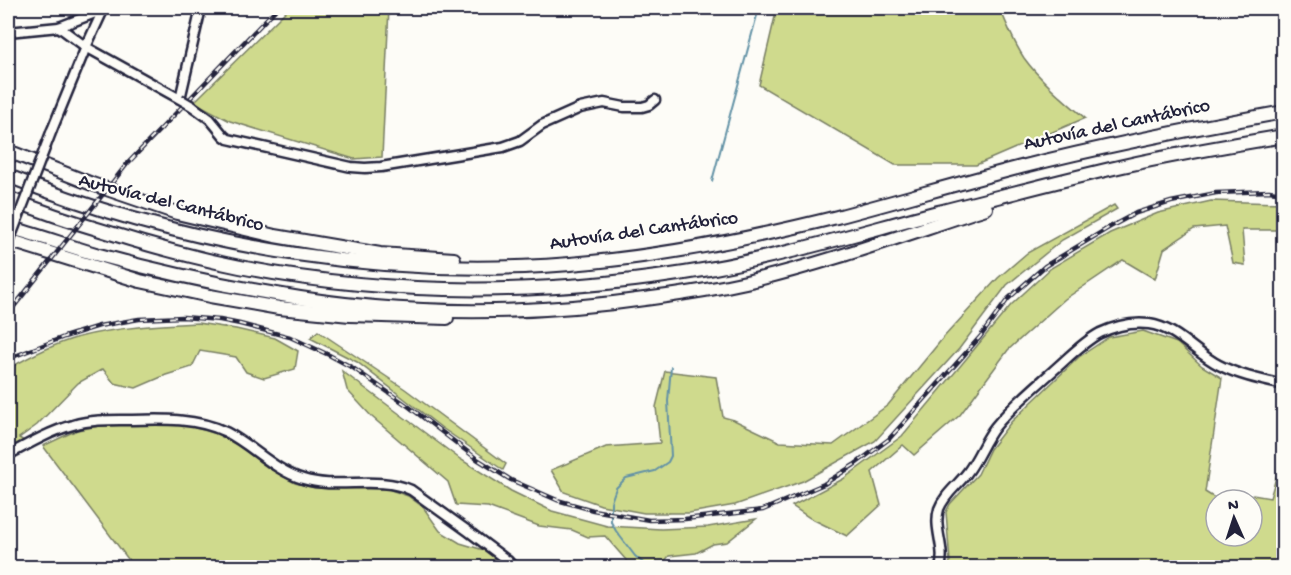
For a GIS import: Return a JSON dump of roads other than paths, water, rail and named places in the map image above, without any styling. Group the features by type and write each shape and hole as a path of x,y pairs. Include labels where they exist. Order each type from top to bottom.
{"highway":[{"name":"Autovía del Cantábrico","path":"8,176 76,201 176,230 265,249 417,265 490,267 584,263 716,244 788,228 1096,148 1284,112"},
{"name":"Autovía del Cantábrico","path":"8,198 56,216 172,252 275,273 397,287 534,288 639,280 739,263 810,247 1069,179 1161,158 1284,135"},
{"path":"8,151 92,184 177,213 275,236 380,254 512,261 571,260 652,254"},
{"path":"8,240 140,281 279,308 400,318 510,317 626,305 745,282 845,255 997,204 1161,158"},
{"path":"8,222 57,242"},
{"path":"8,227 144,267 279,295 346,304 398,308 504,310 563,308 694,292"}],"street":[{"path":"180,99 201,8"},
{"path":"8,32 59,27 103,9"},
{"path":"8,244 52,130 103,9"},
{"path":"59,27 86,47 192,106 210,119 228,139 351,167 365,168 503,147 520,141 542,125 580,108 604,103 624,107 642,106 649,105 655,100"},
{"path":"940,567 942,553 939,511 944,501 969,471 990,433 1061,364 1099,334 1128,324 1155,326 1179,336 1203,356 1226,369 1284,385"},
{"path":"8,455 65,428 87,422 183,420 202,424 233,436 274,465 302,478 329,483 386,483 411,490 514,567"}],"waterway":[{"path":"712,181 759,8"},
{"path":"649,568 635,556 616,531 611,522 611,502 616,488 626,478 655,471 668,462 671,456 668,401 671,367"}],"railway":[{"path":"8,314 127,164 277,8"},
{"path":"8,360 64,337 99,326 139,319 183,317 220,320 290,337 329,355 353,368 408,406 477,459 511,480 557,500 593,510 649,520 685,519 763,510 824,484 889,439 980,337 1008,299 1045,266 1136,213 1171,202 1216,193 1269,191 1284,193"}]}
